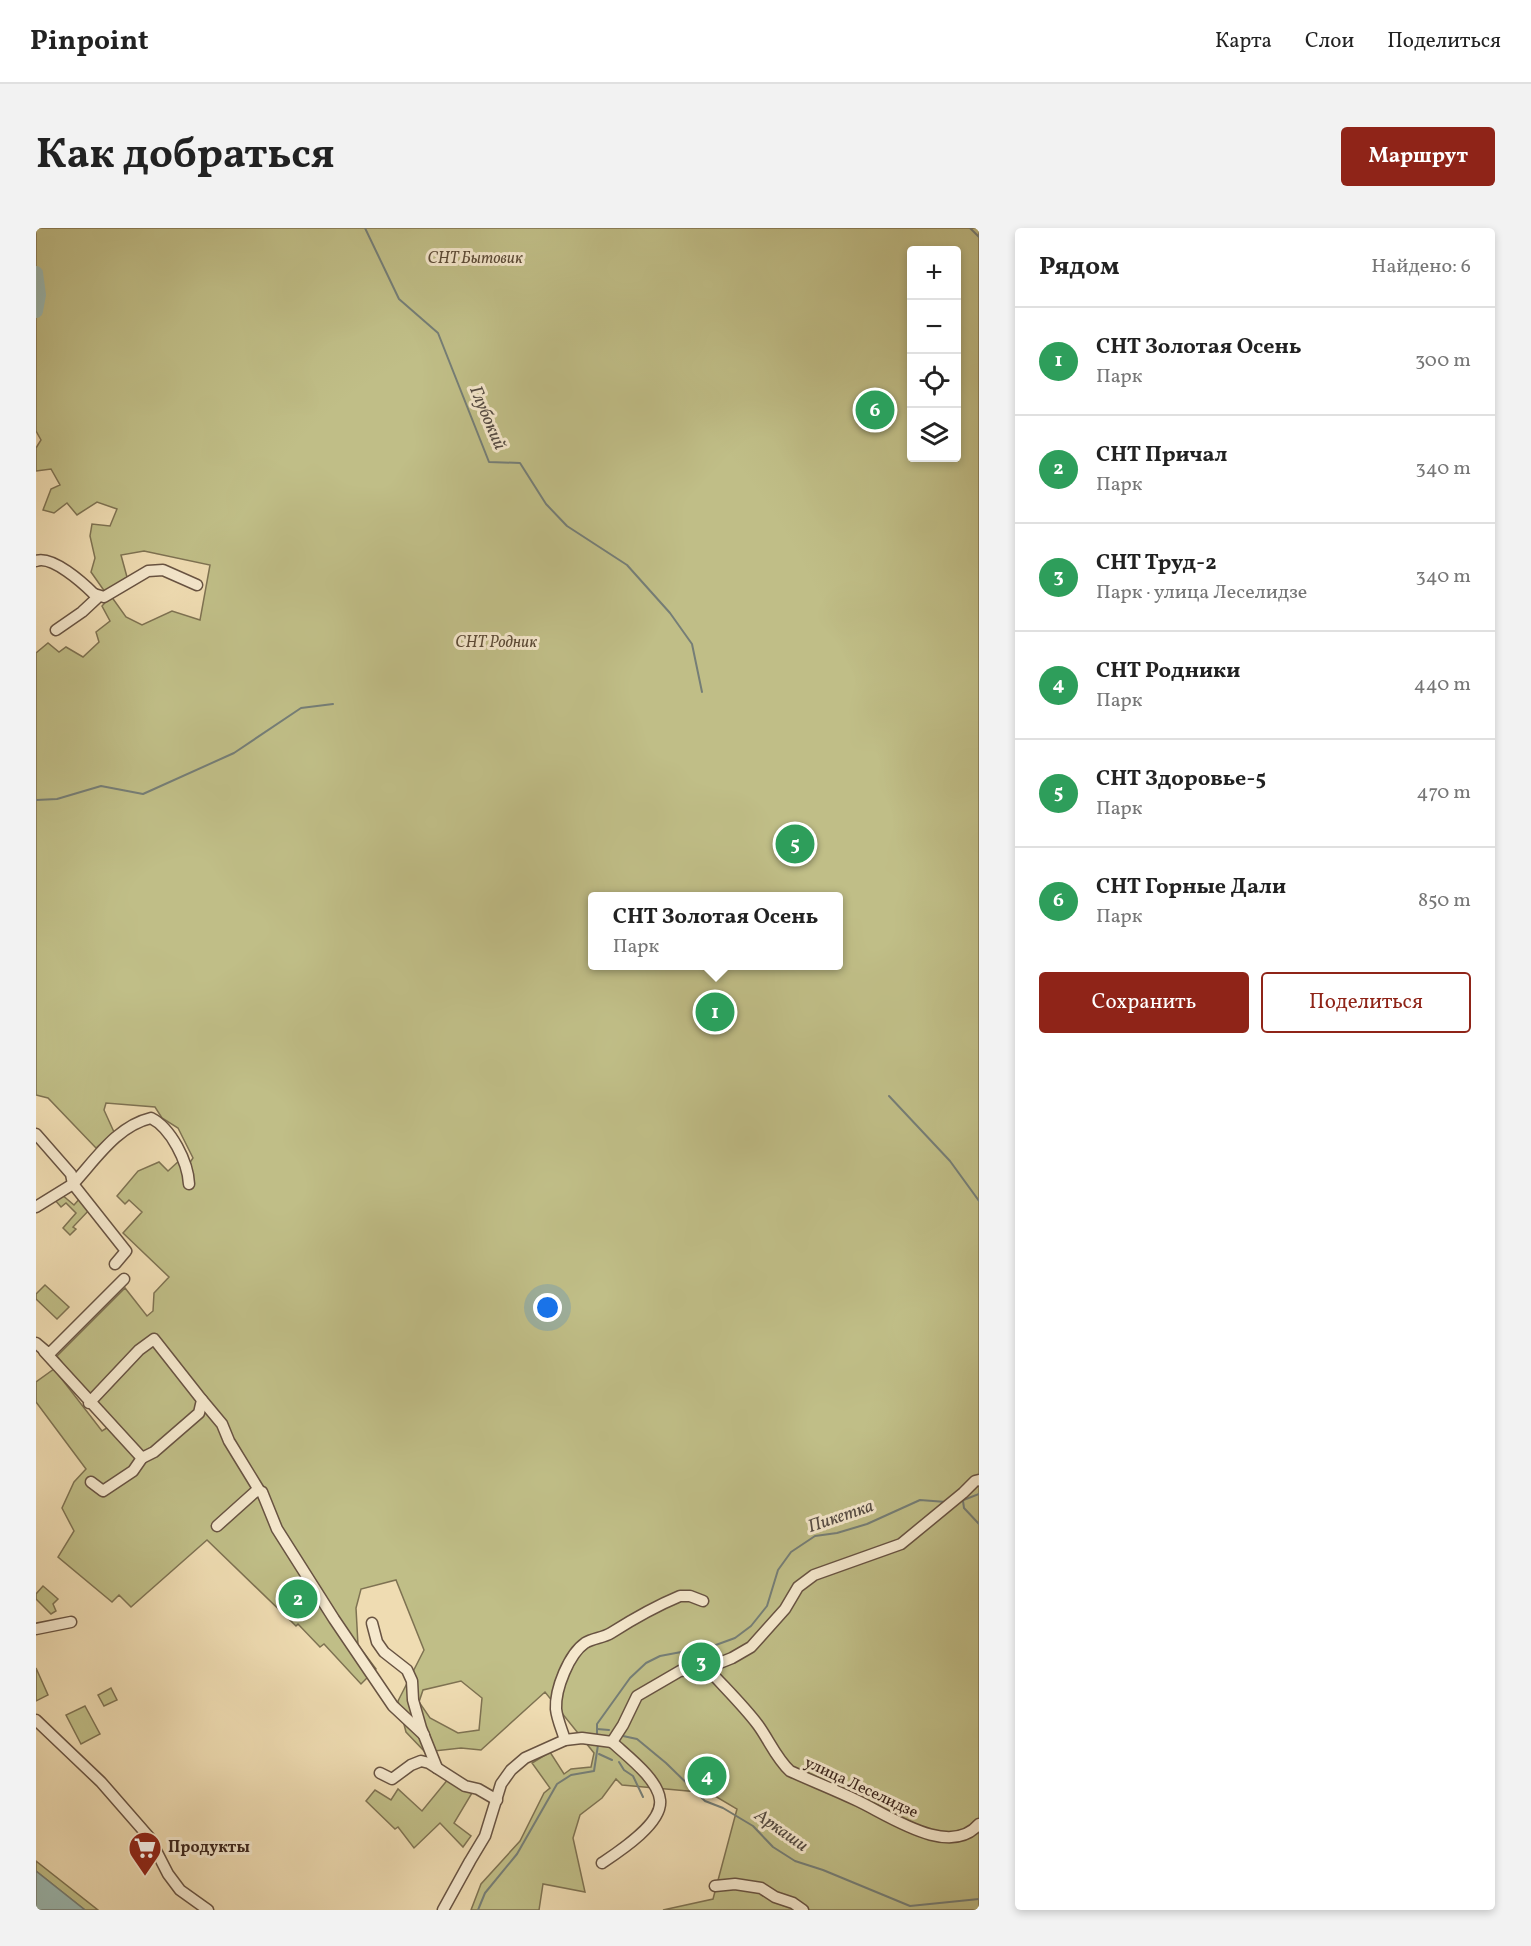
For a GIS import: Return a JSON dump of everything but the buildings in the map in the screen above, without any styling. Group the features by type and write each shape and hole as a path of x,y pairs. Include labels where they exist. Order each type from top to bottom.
{"street":[{"path":"36,561 45,560 67,572 94,594 104,597 148,571 163,570 197,585"},
{"path":"56,630 94,602 97,598 94,594"},
{"path":"36,1207 73,1184 121,1131 138,1121 151,1118 158,1121 186,1163 189,1184"},
{"path":"36,1134 71,1174 73,1184 126,1251 115,1264"},
{"path":"40,1347 49,1354 52,1352 124,1279"},
{"path":"89,1403 139,1350 154,1339 222,1424 229,1441 259,1490 264,1494 266,1506 277,1529 393,1706 424,1735"},
{"path":"40,1347 89,1403 142,1458"},
{"path":"91,1482 103,1491 133,1471 142,1458 154,1452 199,1413 202,1400"},
{"path":"612,1742 637,1696 680,1671 707,1668 751,1647 785,1609 798,1587 814,1575 901,1544 979,1480"},
{"path":"217,1526 259,1490"},
{"path":"565,1740 556,1708 569,1661 577,1650 587,1642 608,1635 635,1618 680,1596 690,1596 703,1601"},
{"path":"36,1629 70,1622"},
{"path":"372,1623 377,1642 384,1652 407,1670 412,1681 413,1700 437,1768"},
{"name":"улица Леселидзе","path":"707,1668 753,1719 768,1738 782,1764 790,1772 861,1802 921,1833 944,1837 968,1833 979,1824"},
{"path":"36,1720 101,1782 142,1828 168,1874 180,1890 208,1910"},
{"path":"443,1910 485,1836 501,1784 511,1770 525,1758 565,1740 582,1738 612,1742 653,1782 660,1798 660,1809 655,1821 602,1863"},
{"path":"380,1773 392,1779 411,1765 421,1761 429,1763 465,1786 478,1789 496,1800"},
{"path":"715,1886 735,1884 761,1888 775,1897 793,1903 802,1910"}],"green space":[{"path":"36,228 979,228 979,1910 663,1910 713,1899 737,1809 710,1793 622,1785 616,1779 602,1798 580,1815 573,1838 585,1892 543,1884 539,1910 471,1910 481,1884 520,1841 544,1793 550,1788 532,1763 550,1752 564,1774 571,1769 591,1767 594,1753 545,1692 481,1750 461,1748 425,1752 406,1732 398,1701 424,1650 396,1580 361,1589 356,1608 358,1645 376,1669 361,1684 324,1644 320,1647 298,1624 296,1626 207,1540 131,1607 119,1595 112,1602 58,1557 74,1531 62,1508 74,1482 86,1469 36,1402 36,1382 54,1369 102,1431 110,1426 57,1356 125,1288 147,1316 153,1311 154,1293 169,1277 123,1233 142,1212 129,1200 125,1204 117,1196 138,1171 159,1162 168,1171 180,1160 185,1170 193,1158 178,1128 162,1118 155,1107 106,1103 104,1110 114,1132 96,1148 48,1098 36,1095 36,653 48,643 59,652 66,647 83,657 99,642 96,632 110,621 102,606 111,596 126,617 142,625 172,611 200,620 210,565 144,551 121,555 127,577 105,592 91,572 95,558 90,536 92,524 110,526 117,509 97,502 77,515 67,503 54,513 43,510 51,489 60,485 51,469 36,471 36,448 41,440 36,431","holes":["461,1681 482,1698 479,1730 458,1733 430,1718 419,1702 423,1690"]},
{"path":"61,1194 74,1205 82,1196 91,1208 73,1227 76,1229 70,1235 63,1228 76,1213 66,1203 61,1207 54,1199"},
{"path":"45,1285 69,1307 57,1319 36,1299 36,1294"},
{"path":"43,1586 58,1599 53,1604 56,1611 51,1614 36,1599 36,1594"},
{"path":"36,1668 48,1695 36,1701"},
{"path":"111,1688 117,1700 104,1706 98,1695"},
{"path":"85,1706 100,1734 81,1744 66,1715"},
{"path":"449,1778 472,1793 454,1823 471,1836 463,1847 440,1823 414,1848 398,1827 395,1829 366,1801 375,1790 391,1800 398,1789 422,1811"},
{"path":"36,1861 98,1910 85,1910 36,1871"}],"water":[{"path":"36,1871 85,1910 36,1910"}],"waterway":[{"name":"Глубокий","path":"365,228 399,299 438,333 489,462 520,463 546,504 567,526 627,565 670,613 692,644 702,692"},
{"path":"970,228 979,237"},
{"path":"36,273 39,295 36,311"},
{"path":"36,800 57,799 101,786 143,794 234,753 301,708 333,704"},
{"path":"889,1096 950,1161 979,1201"},
{"name":"Пикетка","path":"961,1501 979,1494"},
{"name":"Пикетка","path":"597,1736 597,1724 630,1678 646,1663 660,1656 713,1646 735,1638 751,1626 767,1606 778,1570 791,1552 815,1536 837,1533 867,1524 920,1500 946,1502"},
{"path":"963,1501 964,1508 979,1524"},
{"path":"597,1729 609,1730"},
{"name":"Аркаши","path":"623,1736 637,1739 666,1763 705,1801 723,1808 753,1826 773,1847 795,1861 823,1870 910,1906 979,1899"},
{"name":"Пикетка","path":"478,1910 485,1893 517,1854 557,1784 571,1775 594,1771 598,1745"},
{"path":"599,1754 612,1760"},
{"path":"619,1762 624,1770 633,1776 643,1797"}],"place":[{"name":"СНТ Горные Дали","path":"875,410"},
{"name":"СНТ Здоровье-5","path":"795,844"},
{"name":"СНТ Золотая Осень","path":"715,1012"},
{"name":"СНТ Причал","path":"298,1599"},
{"name":"СНТ Труд-2","path":"701,1662"},
{"name":"СНТ Родники","path":"707,1776"},
{"name":"Продукты","path":"145,1877"}],"park label":[{"name":"СНТ Бытовик","path":"475,259"},
{"name":"СНТ Родник","path":"496,643"}]}
